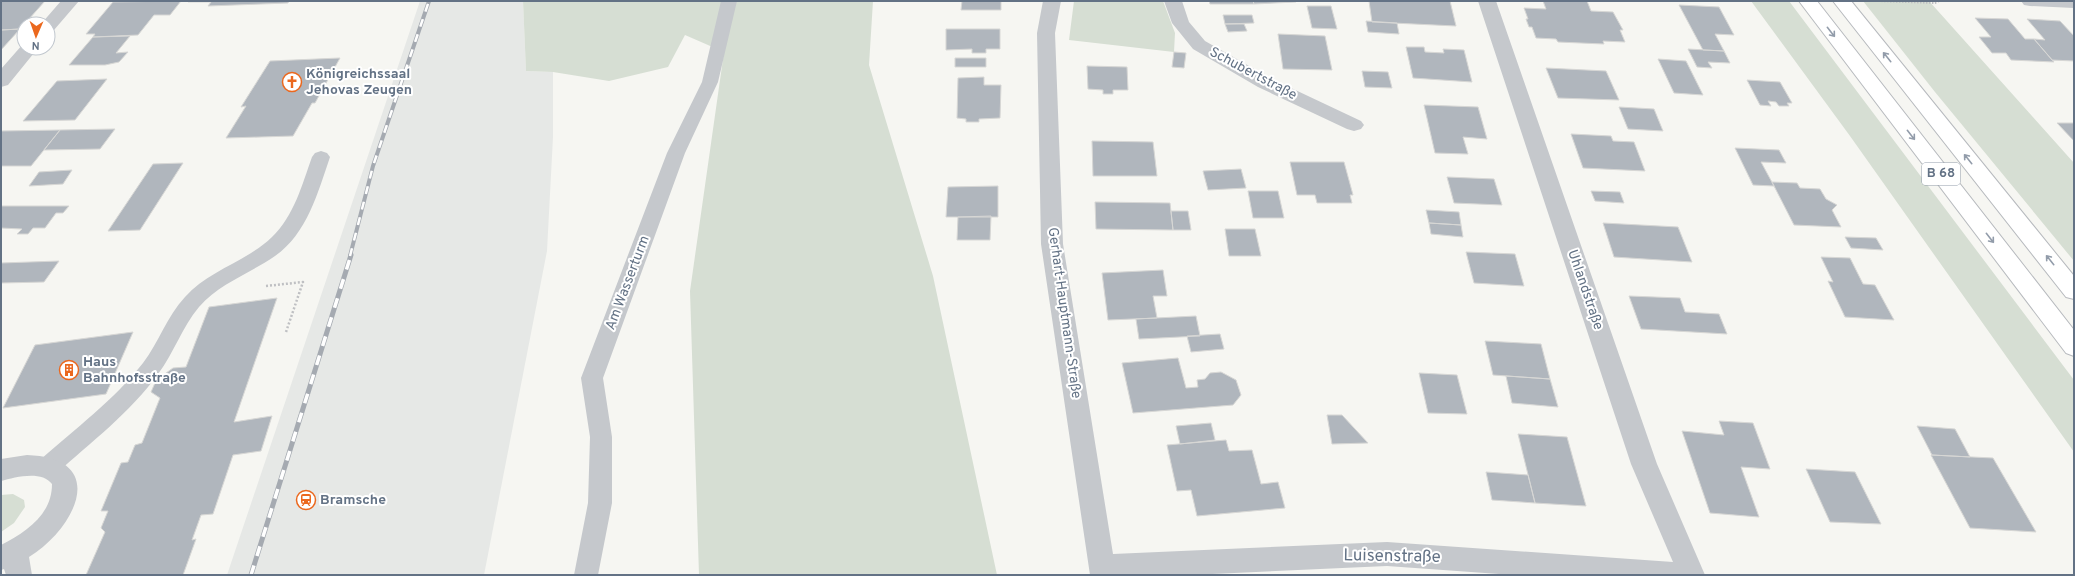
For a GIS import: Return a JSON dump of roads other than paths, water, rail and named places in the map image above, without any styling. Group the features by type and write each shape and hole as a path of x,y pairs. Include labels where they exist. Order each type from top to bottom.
{"highway":[{"name":"B 68","path":"1808,1 2074,347"},
{"name":"B 68","path":"1842,1 2074,291"}],"street":[{"path":"56,17 70,1"},
{"name":"Gerhart-Hauptmann-Straße","path":"1052,1 1046,33 1052,244 1102,571"},
{"name":"Schubertstraße","path":"1173,1 1181,23 1199,46 1265,83 1354,124"},
{"name":"Uhlandstraße","path":"1487,1 1644,464 1692,575"},
{"path":"2030,1 2074,3"},
{"path":"1,80 22,56"},
{"path":"1,470 16,466 34,464 48,467 55,470 62,477 66,486 66,494 59,511 40,534 12,562"},
{"name":"Luisenstraße","path":"1102,571 1388,554 1683,575"}],"lane":[{"name":"Am Wasserturm","path":"586,575 600,503 600,437 592,378 636,264 676,153 710,82 729,1"},
{"path":"48,467 125,397 151,368 190,303 223,276 269,250 286,235 296,221 321,157"}],"railway":[{"path":"350,256 373,166 429,1"},
{"path":"251,575 351,255"}],"place":[{"name":"Königreichssaal Jehovas Zeugen","path":"292,82"},
{"name":"Haus Bahnhofsstraße","path":"69,370"},
{"name":"Bramsche","path":"306,500"}]}
